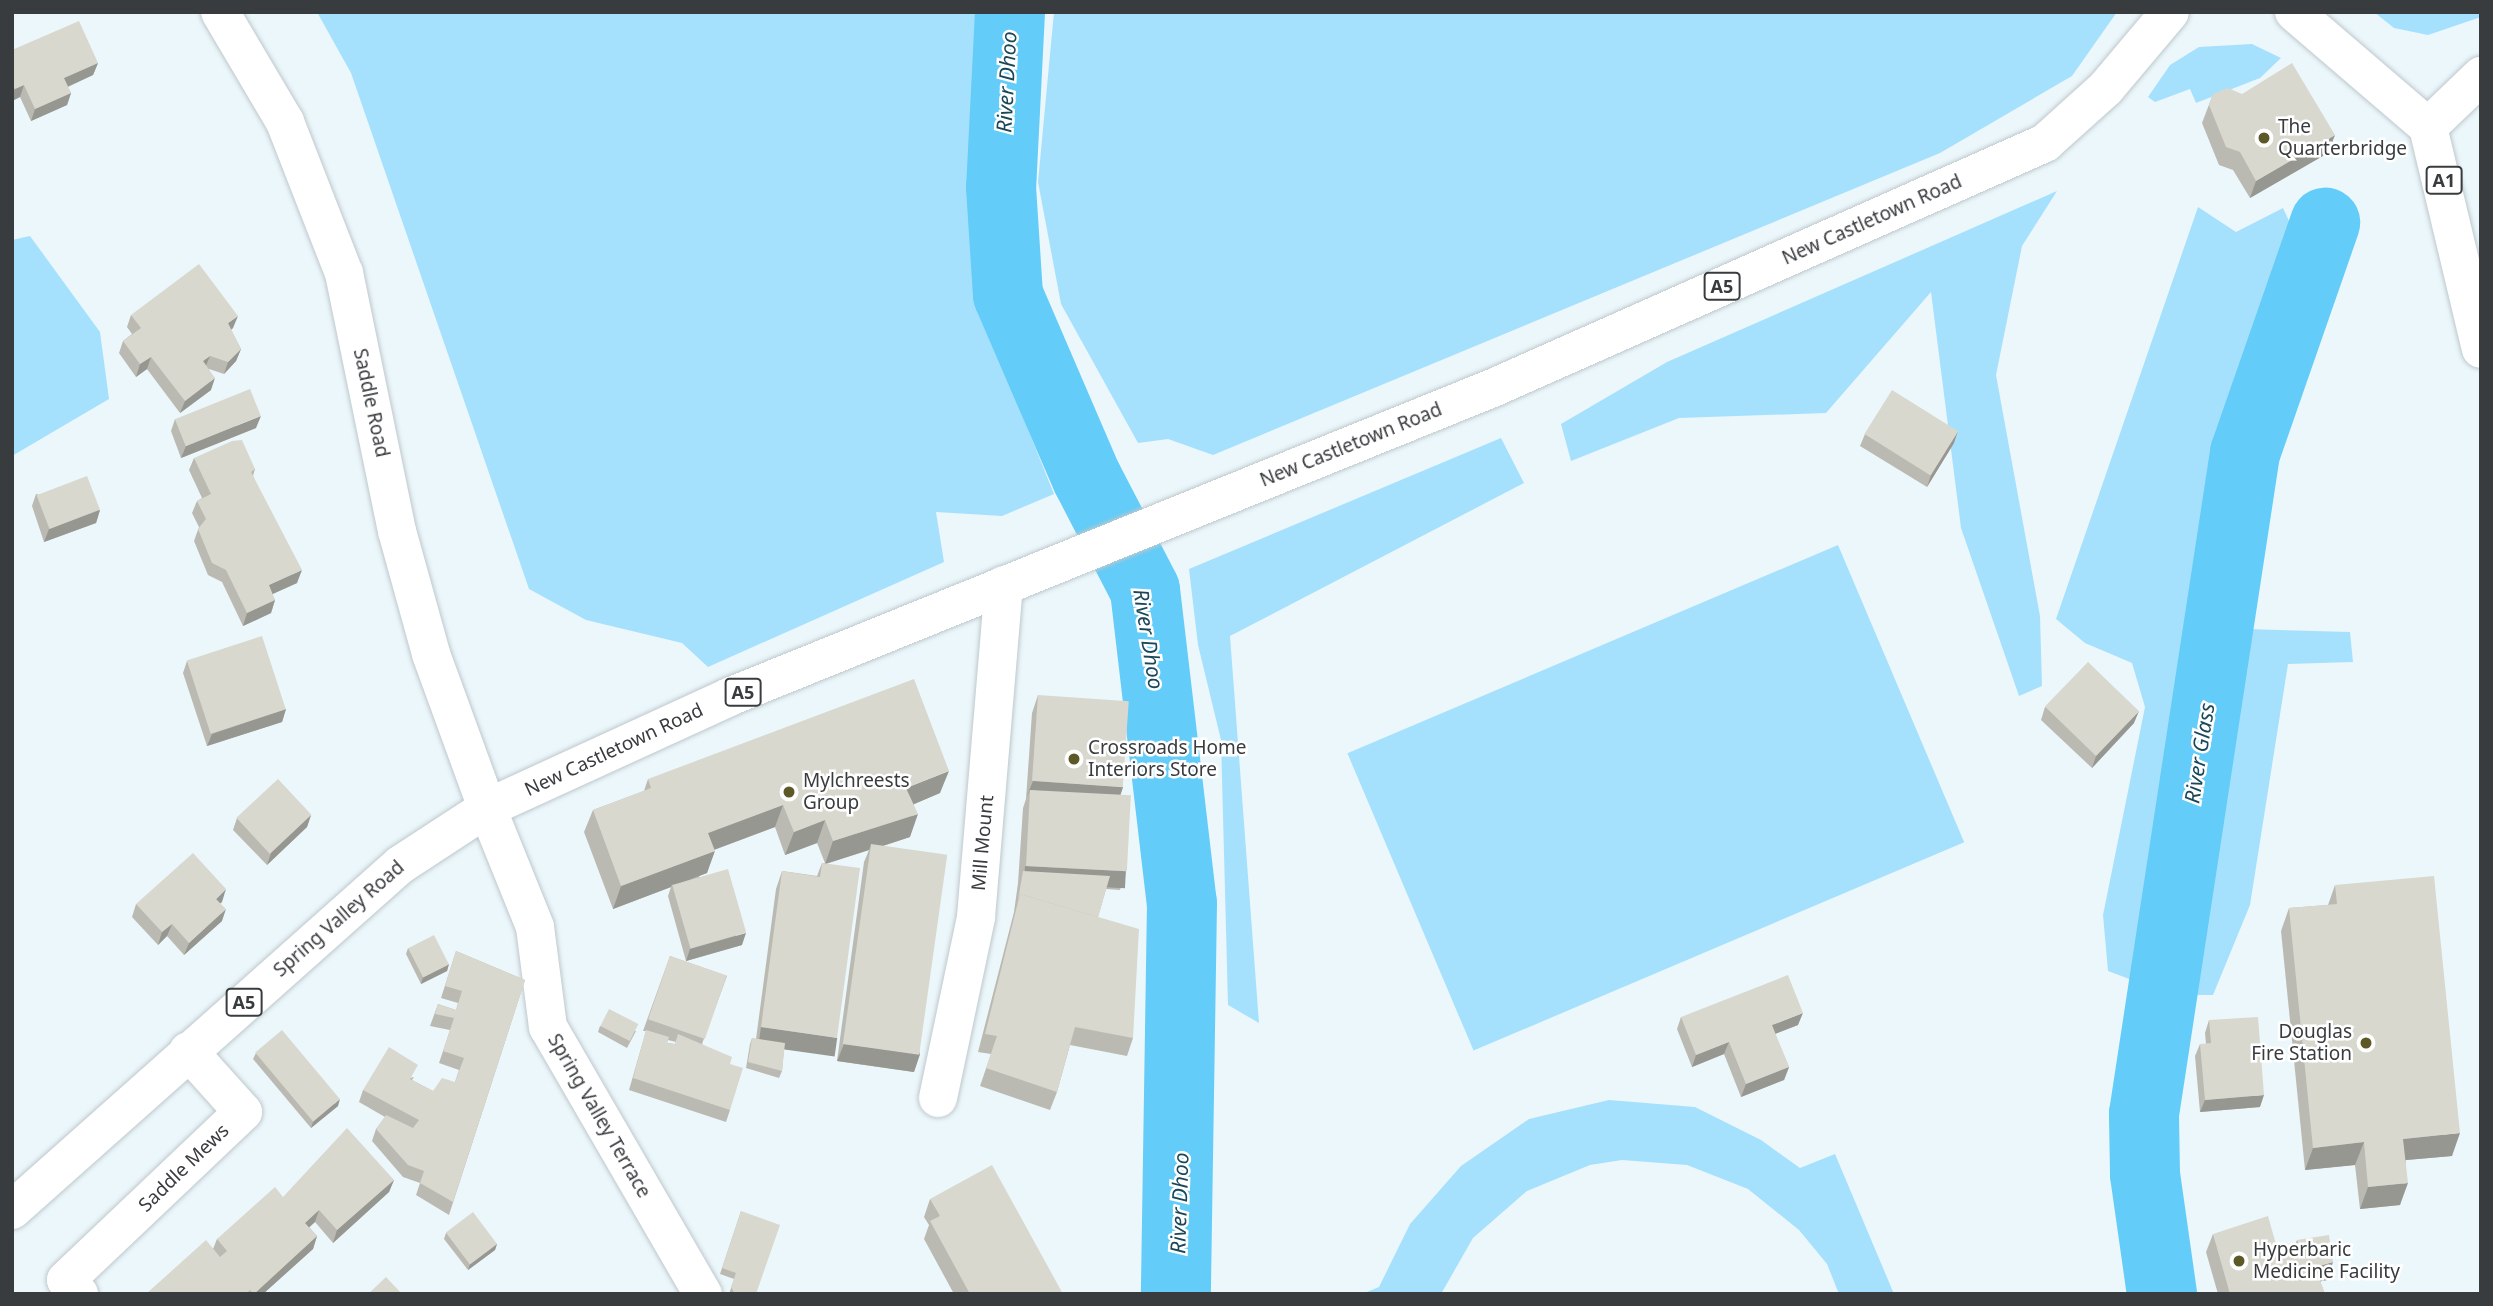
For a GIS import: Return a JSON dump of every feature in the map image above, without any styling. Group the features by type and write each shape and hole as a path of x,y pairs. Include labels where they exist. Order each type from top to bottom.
{"main road":[{"name":"Saddle Road","path":"220,12 285,121 344,274 397,531 431,654 487,808"},
{"name":"New Castletown Road","path":"487,808 700,710 1495,387 2045,143 2106,88 2170,12"},
{"path":"2294,12 2330,47 2418,120 2481,76"},
{"name":"A1","path":"2418,120 2481,349"},
{"name":"Mill Mount","path":"938,1098 976,917 1004,585"},
{"name":"Spring Valley Road","path":"12,1210 400,865 487,808"},
{"name":"Spring Valley Terrace","path":"487,808 536,927 548,1027 703,1294"},
{"name":"Saddle Mews","path":"66,1289 243,1112 188,1051"}],"shaded area":[{"path":"317,12 993,12 982,236 1004,370 1054,494 1002,516 936,512 944,562 708,667 682,643 586,620 529,589 351,73"},
{"path":"1054,12 2117,12 2072,76 1940,153 1213,455 1168,439 1138,443 1061,304 1038,182"},
{"path":"2374,12 2481,12 2481,17 2428,35 2394,28"},
{"path":"2252,44 2281,58 2260,78 2196,103 2190,89 2155,102 2148,97 2170,65 2199,47"},
{"path":"2057,191 2022,246 1996,375 2040,616 2042,686 2019,696 1961,528 1931,292 1826,413 1679,418 1571,461 1561,424 1667,362"},
{"path":"2198,207 2236,232 2283,208 2301,247 2224,457 2132,980 2108,971 2103,915 2145,707 2132,663 2085,643 2056,619"},
{"path":"30,236 100,332 109,399 12,456 12,240"},
{"path":"1501,438 1524,483 1230,636 1259,1023 1228,1005 1221,740 1198,645 1189,569"},
{"path":"1838,545 1964,842 1474,1051 1347,753"},
{"path":"2247,629 2350,632 2353,662 2288,664 2250,905 2213,995 2186,995"},
{"path":"1609,1100 1695,1107 1761,1140 1800,1168 1835,1154 1894,1294 1839,1294 1827,1264 1799,1230 1748,1189 1687,1165 1622,1160 1590,1165 1527,1191 1473,1238 1441,1294 1362,1294 1379,1287 1410,1224 1461,1166 1529,1119"}],"building":[{"path":"79,21 98,63 64,78 71,93 35,109 24,85 15,89 12,84 12,50"},
{"name":"The Quarterbridge","path":"2292,63 2335,135 2256,181 2240,152 2226,147 2209,105 2213,94 2228,88 2242,94"},
{"path":"199,264 238,316 228,323 241,349 228,362 210,356 203,361 215,378 185,401 151,357 140,364 123,341 141,328 131,315"},
{"path":"250,389 261,416 186,446 175,419"},
{"path":"1892,390 1958,431 1931,475 1864,434"},
{"path":"242,440 255,469 251,472 302,570 269,585 275,600 247,613 226,570 212,563 198,529 206,519 197,501 211,494 194,458 232,441"},
{"path":"87,476 100,510 49,529 37,495"},
{"path":"262,636 286,709 211,734 187,660"},
{"path":"2088,662 2139,711 2096,756 2045,707"},
{"path":"914,679 949,771 906,788 918,814 833,841 825,820 794,832 783,805 708,833 715,851 621,886 593,810 651,788 648,779"},
{"name":"Crossroads Home Interiors Store","path":"1038,695 1129,701 1123,787 1032,781"},
{"path":"278,779 311,815 270,854 236,818"},
{"path":"1030,790 1131,795 1127,871 1026,866"},
{"path":"871,844 947,855 919,1055 843,1044"},
{"path":"193,853 226,889 216,899 226,909 189,943 172,924 162,932 136,904"},
{"path":"822,863 860,868 837,1038 761,1027 782,871 820,877"},
{"path":"728,869 746,932 690,948 672,885"},
{"path":"1023,871 1110,876 1098,917 1020,894 1018,900"},
{"name":"Douglas Fire Station","path":"2434,876 2460,1133 2403,1139 2408,1183 2368,1187 2364,1142 2313,1148 2289,908 2337,904 2335,885"},
{"path":"1020,894 1139,929 1133,1038 1075,1027 1057,1092 986,1068 997,1036 985,1034"},
{"path":"434,935 449,964 423,978 408,948"},
{"path":"456,951 525,980 453,1202 420,1183 424,1171 408,1165 376,1129 386,1115 413,1128 419,1120 363,1090 389,1047 418,1065 410,1079 433,1091 442,1078 455,1082 464,1058 443,1051 454,1018 435,1014 438,1004 456,1010 462,991 445,986"},
{"path":"670,956 727,976 705,1039 648,1019"},
{"path":"1788,975 1803,1013 1772,1025 1789,1067 1746,1084 1729,1042 1696,1055 1681,1017"},
{"path":"609,1009 638,1024 630,1041 600,1026"},
{"path":"2258,1017 2264,1095 2205,1100 2200,1044 2211,1043 2209,1020"},
{"path":"282,1030 340,1099 313,1121 255,1052"},
{"path":"646,1030 669,1037 667,1043 675,1044 678,1034 732,1057 730,1064 743,1068 730,1110 633,1078"},
{"path":"752,1038 785,1043 782,1071 748,1062"},
{"path":"347,1128 394,1180 337,1230 319,1210 305,1223 317,1236 254,1294 250,1290 246,1294 146,1294 206,1240 220,1257 227,1251 217,1239 275,1187 283,1197"},
{"path":"992,1165 1063,1294 970,1294 930,1221 940,1216 930,1199"},
{"path":"741,1211 780,1225 756,1294 735,1294 731,1287 736,1273 722,1268"},
{"path":"473,1212 497,1244 470,1264 446,1232"},
{"name":"Hyperbaric Medicine Facility","path":"2268,1216 2279,1255 2300,1246 2297,1240 2329,1235 2333,1262 2315,1267 2325,1294 2230,1294 2213,1234"},
{"path":"386,1277 402,1294 368,1294"}],"waterway":[{"name":"River Dhoo","path":"1010,12 1001,187 1008,295 1087,478 1145,590 1182,903 1176,1294"},
{"name":"River Glass","path":"2162,1294 2145,1174 2144,1114 2245,453 2325,223"}],"place":[{"name":"The Quarterbridge","path":"2264,138"},
{"name":"Crossroads Home Interiors Store","path":"1074,759"},
{"name":"Mylchreests Group","path":"789,792"},
{"name":"Douglas Fire Station","path":"2366,1043"},
{"name":"Hyperbaric Medicine Facility","path":"2239,1261"}]}
